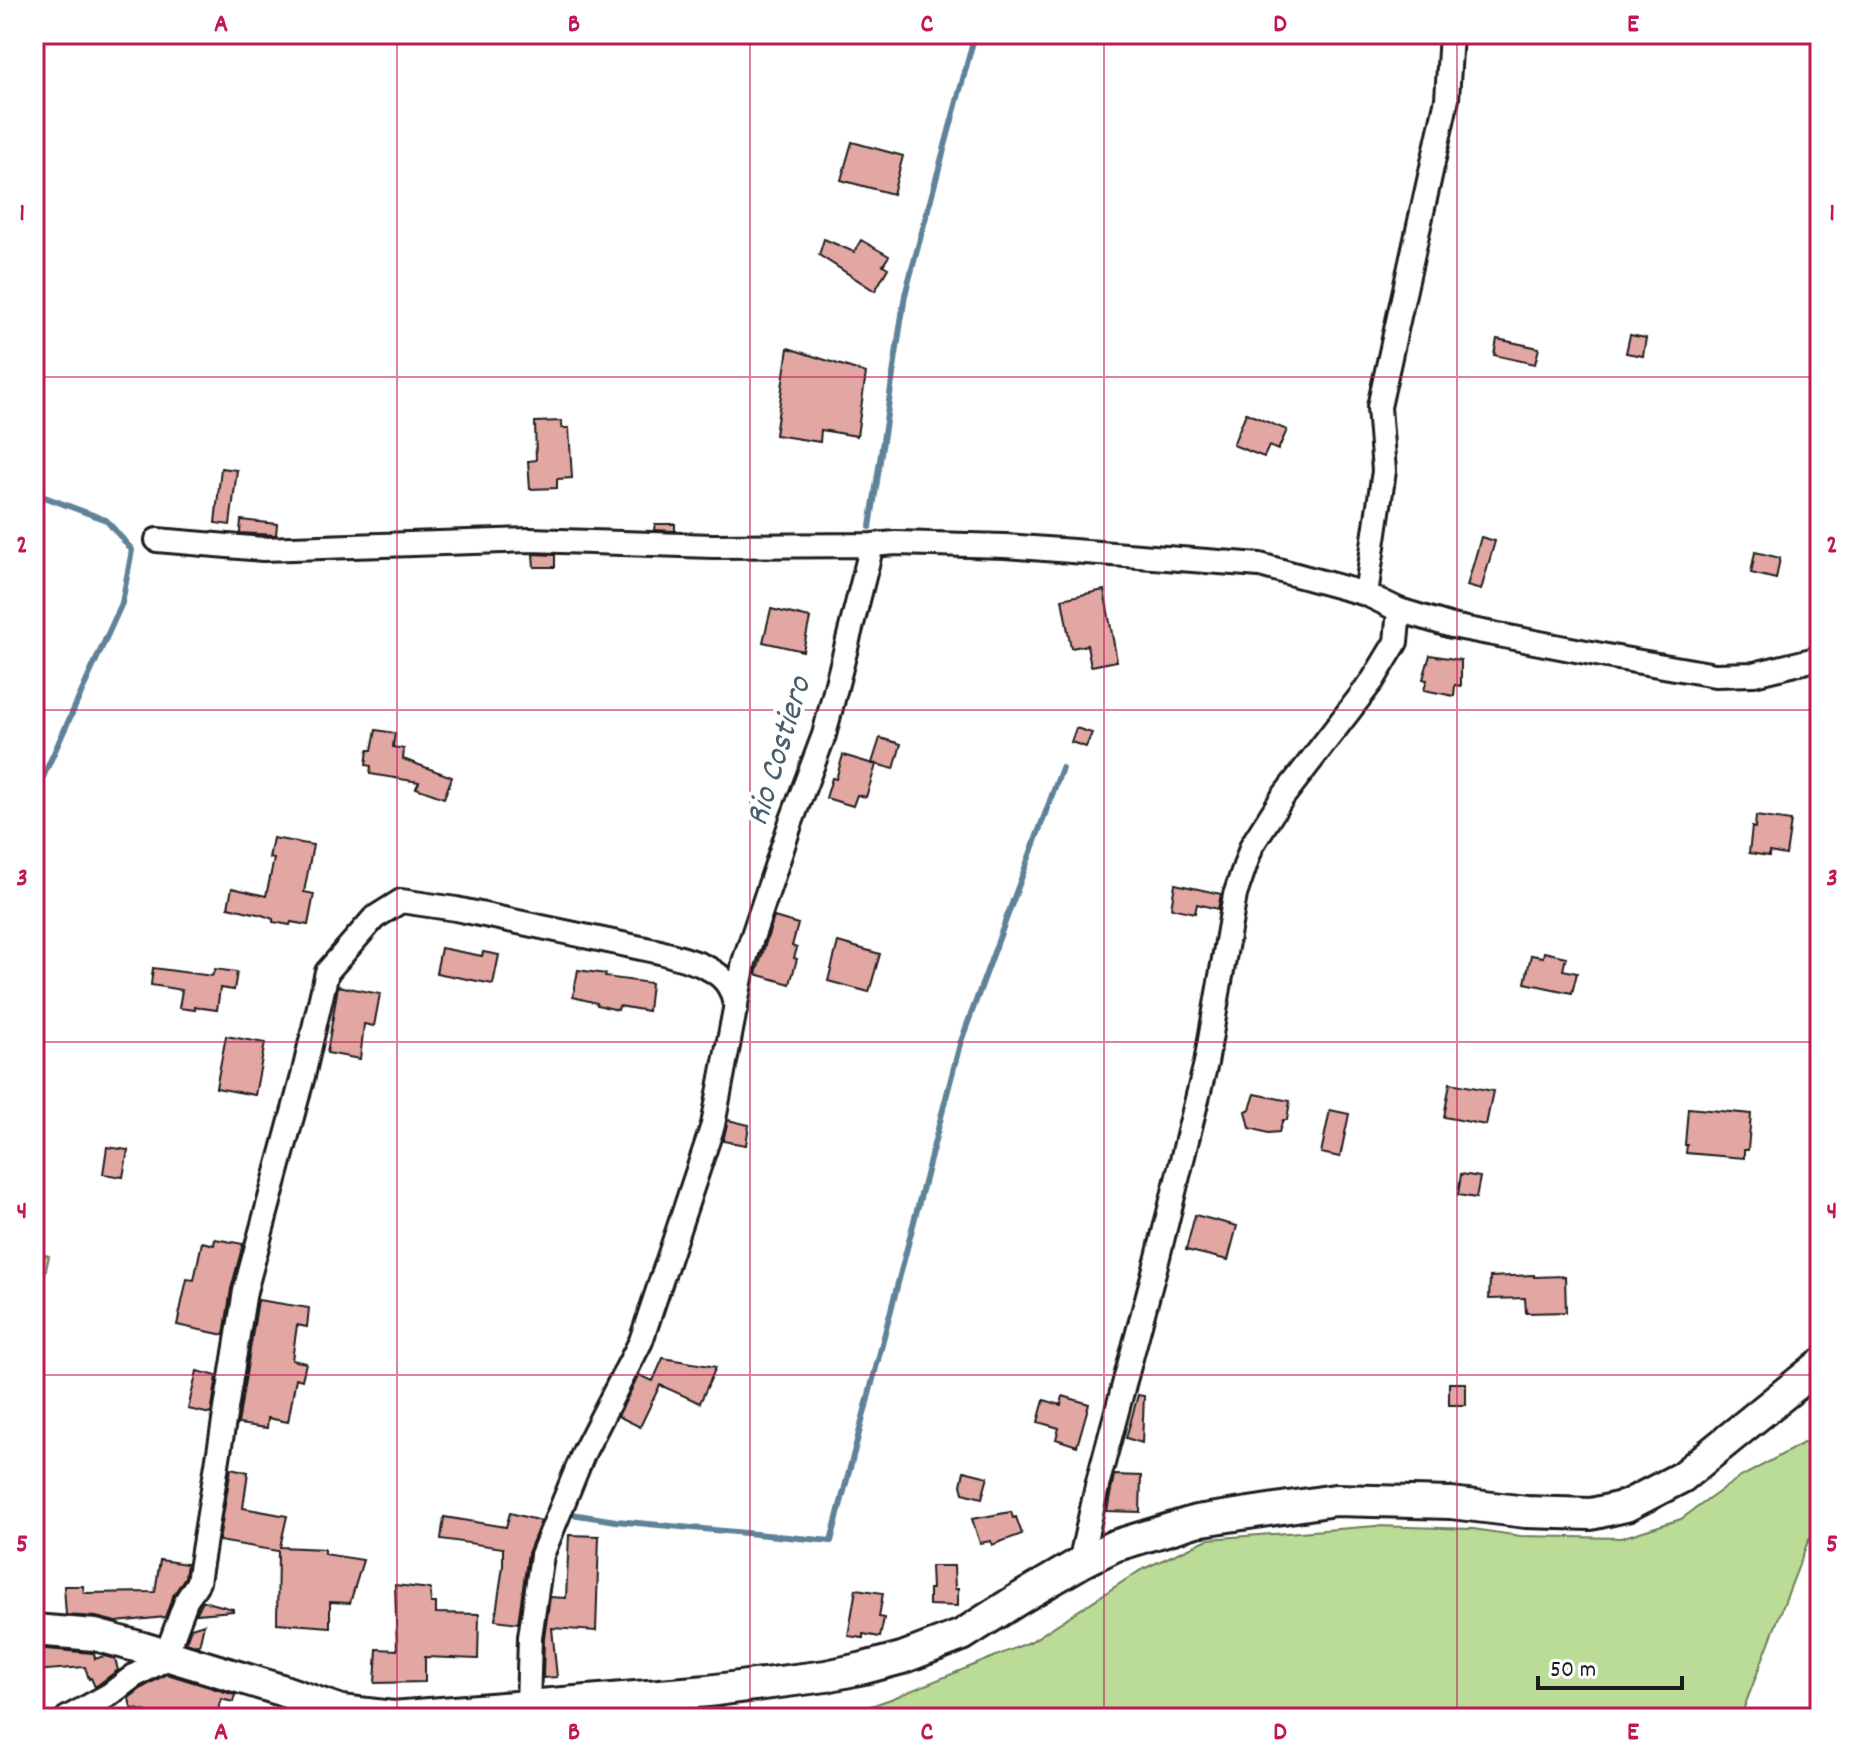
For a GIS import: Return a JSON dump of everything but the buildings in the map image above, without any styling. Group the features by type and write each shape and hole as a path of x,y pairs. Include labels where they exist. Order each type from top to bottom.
{"main road":[{"path":"34,1630 95,1635 278,1689 341,1711 393,1717 537,1709 826,1676 902,1658 962,1635 1080,1563 1114,1546 1196,1521 1335,1500 1451,1503 1526,1512 1591,1514 1626,1506 1682,1477 1820,1365"}],"street":[{"path":"1366,594 1384,471 1379,407 1447,99 1451,34"},
{"path":"157,540 263,549 530,540 713,546 896,543 1005,546 1260,565 1366,594 1399,610 1452,626 1715,675 1754,674 1820,658"},
{"path":"537,1709 530,1637 542,1555 584,1452 641,1341 713,1125 744,962 827,724 872,545"},
{"path":"1080,1563 1202,1079 1235,895 1252,845 1282,798 1373,680 1396,642 1399,610"},
{"path":"67,1718 160,1662 166,1655 186,1601 198,1582 245,1291 303,1076 327,972 374,918 401,901 456,909 660,952 689,961 719,976 729,987 736,1008"}],"green space":[{"path":"34,1252 49,1256 37,1310 34,1309"},
{"path":"1820,1434 1820,1520 1807,1544 1740,1718 836,1718 1030,1642 1141,1570 1208,1539 1376,1526 1473,1529 1520,1536 1621,1538 1681,1519 1737,1479"}],"waterway":[{"path":"870,527 905,295 975,34"},
{"path":"34,493 106,520 132,550 122,603 34,797"},
{"path":"565,1513 616,1521 831,1541 960,1044 1062,768"}],"water label":[{"name":"Rio Costiero","path":"781,752"}]}
